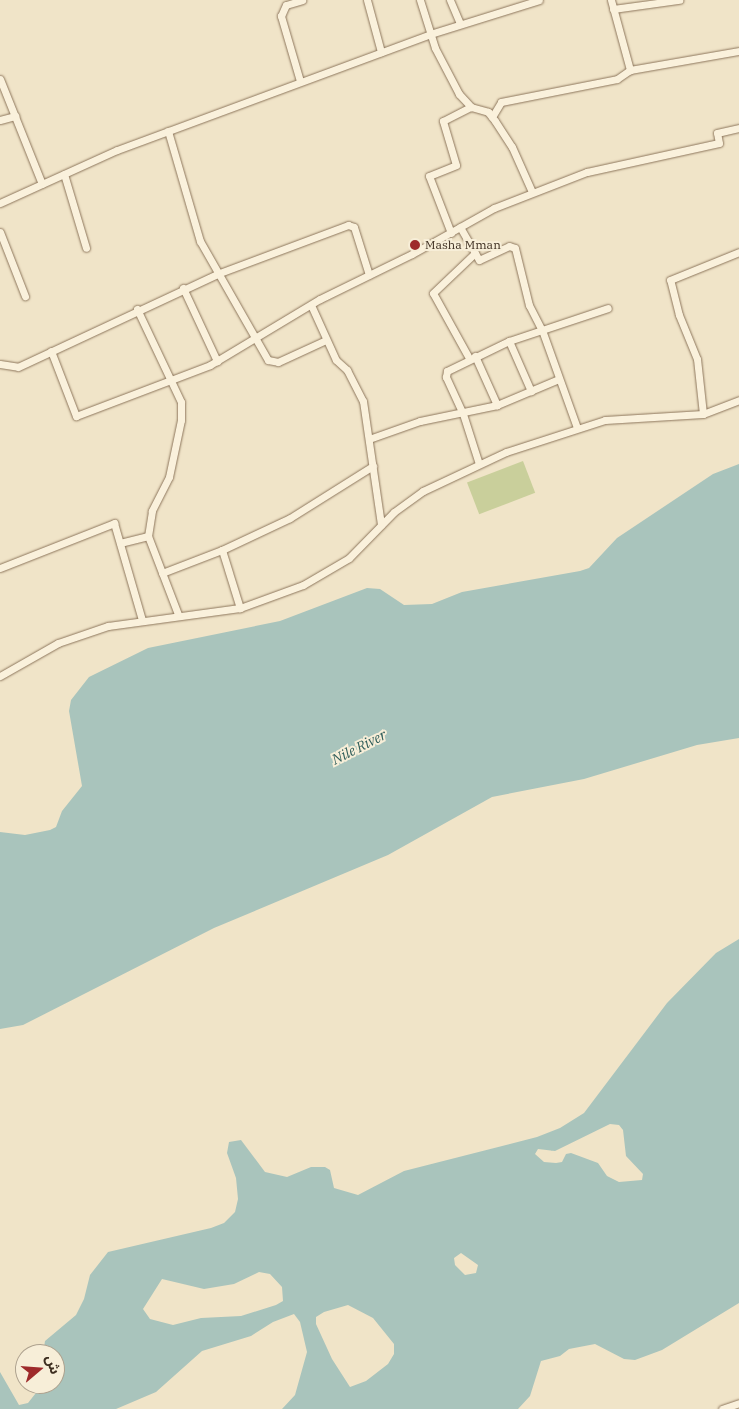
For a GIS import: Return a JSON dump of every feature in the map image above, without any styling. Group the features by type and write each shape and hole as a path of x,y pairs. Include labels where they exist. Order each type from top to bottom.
{"street":[{"path":"300,81 281,16 286,5 302,0"},
{"path":"367,0 381,52"},
{"path":"420,0 430,34 459,94 471,107 480,109 492,117 512,147 532,192"},
{"path":"450,0 460,24"},
{"path":"1,201 168,131 300,81 514,3 539,0"},
{"path":"611,0 630,70"},
{"path":"613,9 678,0"},
{"path":"492,117 501,102 617,79 630,70 739,51"},
{"path":"0,79 42,184"},
{"path":"451,233 429,176 456,165 444,122 471,107"},
{"path":"0,120 15,116"},
{"path":"51,351 76,416 217,361 310,305 451,233 485,212 587,172 719,143 717,133 739,128"},
{"path":"168,131 197,234 217,274 268,360 273,362 326,340"},
{"path":"64,174 86,248"},
{"path":"0,364 18,368 183,288 352,224 369,275"},
{"path":"460,227 479,260 509,246 515,248 527,298 542,330 577,428"},
{"path":"0,232 25,296"},
{"path":"703,414 697,359 679,315 670,280 739,252"},
{"path":"475,253 433,293 472,357 497,405"},
{"path":"183,288 217,361"},
{"path":"310,305 326,340 363,401 381,525"},
{"path":"479,464 463,414 446,374 472,357 509,341 608,308"},
{"path":"137,309 172,379 181,402 181,420 169,477 152,511 148,536 178,614"},
{"path":"509,341 531,391"},
{"path":"369,439 420,421 463,414 497,405 559,379"},
{"path":"0,676 58,643 108,626 178,614 240,608 271,599 327,574 365,543 381,525 423,491 479,464 577,428 632,416 703,414 739,400"},
{"path":"162,573 222,550 290,518 373,466"},
{"path":"0,568 114,523 142,620"},
{"path":"120,543 148,536"},
{"path":"222,550 240,608"},
{"path":"722,1409 739,1403"}],"green space":[{"path":"523,461 535,493 479,514 467,483"}],"water":[{"name":"Nile River","path":"739,464 739,738 697,745 584,779 492,797 388,855 214,928 23,1025 0,1029 0,832 25,835 56,827 62,811 82,786 69,711 71,700 89,677 148,648 280,621 367,588 380,589 404,605 432,604 462,592 580,571 589,568 617,538 713,474"},
{"path":"739,939 739,1303 662,1350 635,1360 624,1359 595,1344 569,1349 560,1356 541,1361 530,1396 518,1409 282,1409 295,1395 307,1352 300,1322 294,1314 273,1322 251,1336 202,1351 156,1392 116,1409 0,1409 0,1372 19,1405 28,1403 35,1394 65,1394 65,1344 45,1344 45,1341 76,1315 84,1299 90,1275 108,1252 211,1228 224,1223 235,1212 238,1199 236,1178 227,1153 229,1142 241,1140 265,1172 287,1177 311,1167 325,1167 330,1170 334,1188 358,1195 404,1171 537,1137 560,1128 584,1113 667,1003 716,953","holes":["610,1124 619,1125 623,1130 626,1156 643,1174 642,1180 619,1182 607,1176 598,1163 571,1153 566,1154 562,1162 556,1163 544,1162 535,1154 538,1149 555,1151","461,1253 478,1265 476,1273 465,1275 455,1265 454,1258","259,1272 270,1274 282,1287 283,1301 241,1316 201,1318 173,1325 150,1319 143,1309 162,1279 204,1289 234,1284","348,1305 373,1318 394,1344 394,1354 388,1364 366,1381 350,1387 332,1359 316,1324 316,1317 324,1312"]}],"place":[{"name":"Masha Mman","path":"415,245"}]}
